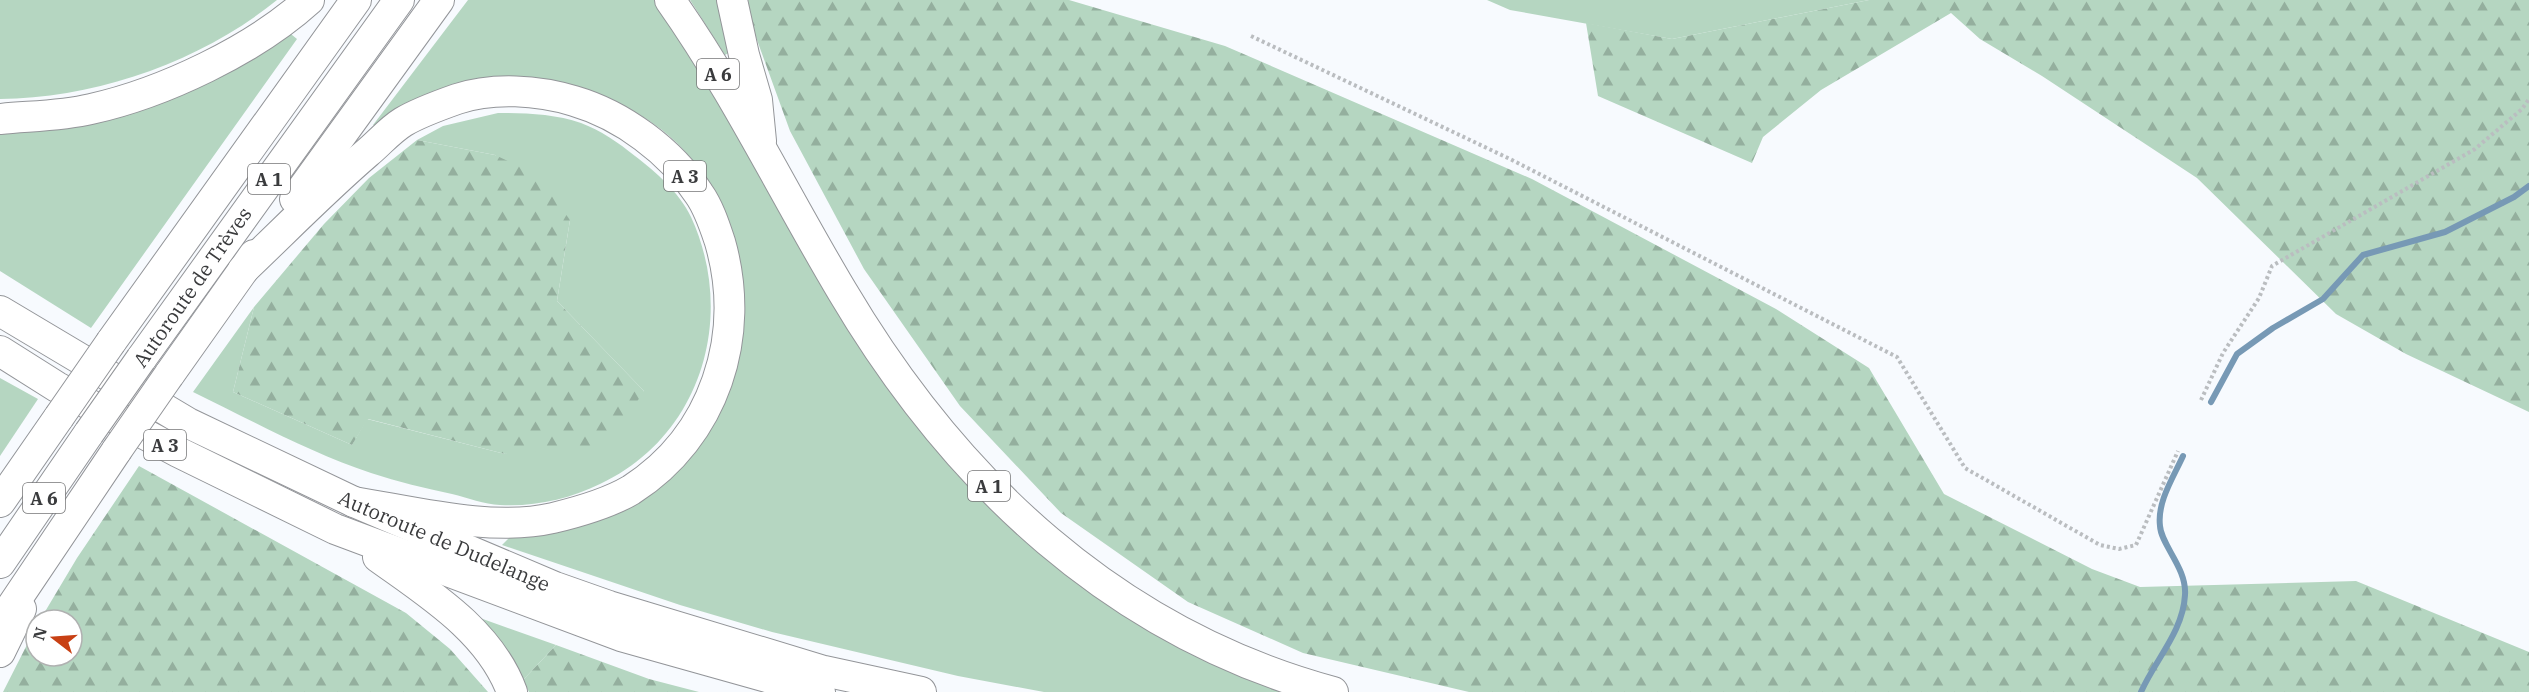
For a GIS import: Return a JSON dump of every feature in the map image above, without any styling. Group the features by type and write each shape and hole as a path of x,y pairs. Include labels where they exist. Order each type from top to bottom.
{"highway":[{"path":"0,119 90,110 154,89 218,62 309,0"},
{"name":"Autoroute de Trèves","path":"82,384 356,0"},
{"name":"Autoroute de Trèves","path":"113,400 399,0"},
{"name":"A 1","path":"0,652 54,540 243,270 439,0"},
{"name":"A 6","path":"670,0 723,81 762,151"},
{"name":"A 1","path":"732,0 744,55 758,100 762,151 843,293 887,360 939,428 1000,499 1059,552 1122,599 1189,638 1285,679 1333,692"},
{"name":"A 3","path":"243,270 330,184 403,122 459,99 496,93 531,92 590,105 621,121 652,143 677,166 700,195 717,232 729,274 730,329 718,382 694,428 664,464 629,491 551,518 516,521 463,520 354,502"},
{"name":"Autoroute de Dudelange","path":"0,311 188,423 354,502 555,587 609,606 824,670 921,692"},
{"name":"Autoroute de Dudelange","path":"0,351 57,387 158,441 335,529 621,636 820,692"},
{"name":"A 6","path":"0,502 82,384"},
{"name":"A 6","path":"0,563 113,400"},
{"path":"335,529 419,586 470,629 487,646 502,668 512,692"},
{"path":"0,624 54,540"}],"path":[{"path":"1251,36 1510,159 1897,357 1965,468 2100,545 2119,549 2136,545 2178,451"},
{"path":"2201,400 2223,353 2259,298 2272,266 2475,149 2522,109 2529,99"}],"green space":[{"path":"0,0 277,0 248,22 216,41 147,72 74,92 0,99"},
{"path":"468,0 655,0 703,75 1040,553 1115,610 1183,649 1287,692 1044,692 958,676 772,632 680,605 502,545 510,537 561,531 594,522 625,509 650,493 700,441 726,395 738,355 744,314 742,273 733,233 716,195 693,160 651,122 590,91 564,83 378,127 373,125"},
{"path":"690,0 720,0 730,52 725,55"},
{"path":"748,0 1069,0 1225,46 1532,179 1776,309 1869,368 1944,494 2092,569 2140,587 2356,581 2529,652 2529,692 1469,692 1303,653 1188,602 1061,513 960,406 864,269 790,131 753,29"},
{"path":"1487,0 1869,0 1672,39 1510,10"},
{"path":"1869,0 2529,0 2529,412 2406,354 2336,314 2197,178 2042,76 1980,39 1951,13 1821,90 1763,137 1752,163 1598,96 1586,23 1672,39"},
{"path":"286,30 297,39 91,328 0,271 0,128"},
{"path":"498,113 550,116 571,120 595,129 622,146 659,176 674,191 691,217 704,255 710,294 709,333 701,370 685,405 663,437 635,463 600,484 564,498 526,505 494,504 401,482 348,465 281,436 193,392 254,307 233,392 352,445 367,419 505,454 644,391 557,301 570,220 495,155 417,140 443,126"},
{"path":"417,140 495,155 536,174 570,220 557,301 644,391 609,444 505,454 368,419 352,445 233,392 254,307 324,224 369,178"},
{"path":"0,378 38,399 0,456"},
{"path":"139,466 406,613 450,649 488,692 3,692 24,651 24,668 84,668 84,608 47,608 77,558"},
{"path":"480,618 556,645 523,680"},
{"path":"556,645 649,679 699,692 529,692 523,680"}],"waterway":[{"path":"2211,402 2237,354 2273,328 2323,299 2363,255 2445,232 2514,197 2529,186"},
{"path":"2141,692 2174,634 2183,608 2185,585 2161,533 2160,526 2161,508 2183,456"}]}
